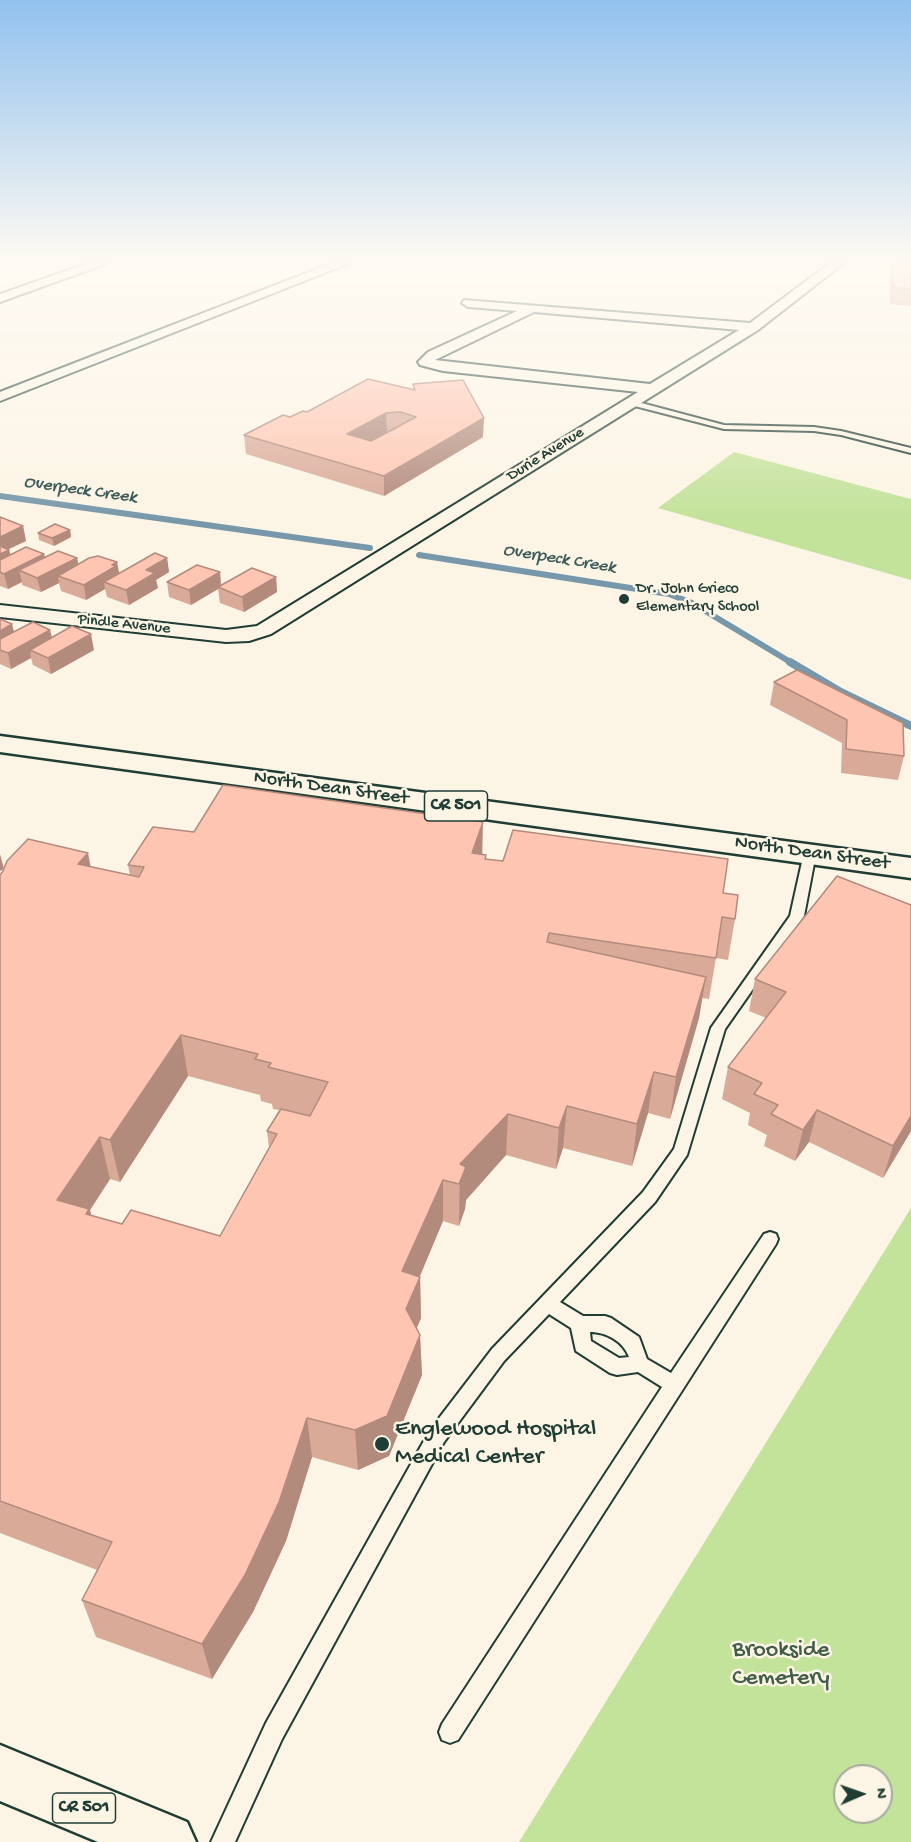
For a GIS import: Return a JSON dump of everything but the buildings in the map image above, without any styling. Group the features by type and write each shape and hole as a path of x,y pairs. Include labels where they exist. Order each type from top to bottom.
{"main road":[{"name":"North Dean Street","path":"0,744 911,868"},
{"name":"CR 501","path":"0,1773 167,1842"}],"street":[{"path":"0,397 123,349"},
{"path":"446,349 424,362 443,367 651,389"},
{"name":"Durie Avenue","path":"249,635 273,624 717,349"},
{"name":"Pindle Avenue","path":"0,611 226,636 249,635"}],"lane":[{"path":"630,402 724,427 814,429 841,433 911,451"},
{"path":"223,1842 274,1731 437,1436 498,1355 649,1197 681,1151 718,1028 796,916 810,854"},
{"path":"450,1732 770,1239"},
{"path":"548,1304 580,1324 605,1324 633,1343 640,1364"},
{"path":"580,1324 582,1345 617,1367 640,1364 674,1384"}],"green space":[{"path":"734,452 911,499 911,580 658,508"},
{"name":"Brookside Cemetery","path":"911,1208 911,1842 519,1842"}],"waterway":[{"name":"Overpeck Creek","path":"0,496 370,548"},
{"name":"Overpeck Creek","path":"419,555 669,594 692,603 792,663"},
{"name":"Overpeck Creek","path":"790,662 839,691 911,726"}],"place":[{"name":"Dr. John Grieco Elementary School","path":"624,599"},
{"name":"Englewood Hospital Medical Center","path":"382,1444"}]}
